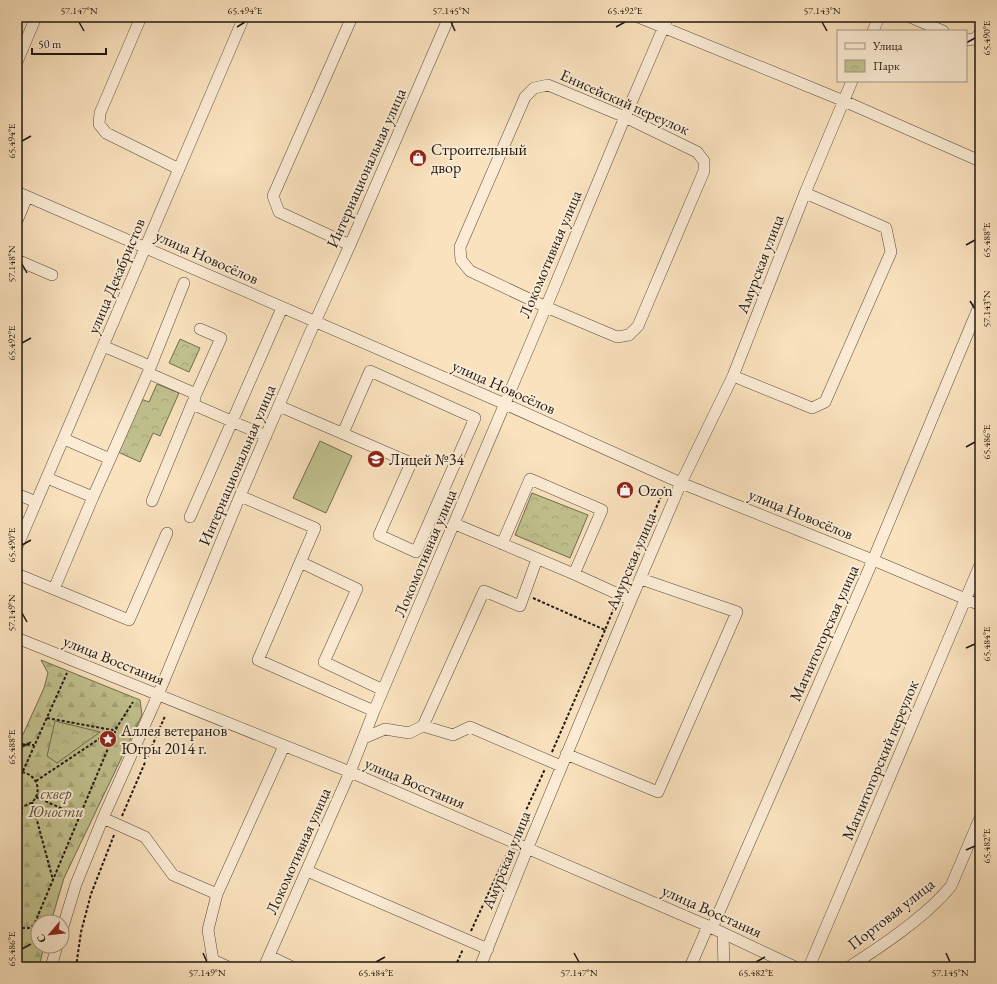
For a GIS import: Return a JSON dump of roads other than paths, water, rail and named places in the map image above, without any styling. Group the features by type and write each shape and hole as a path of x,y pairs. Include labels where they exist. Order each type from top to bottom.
{"street":[{"path":"17,62 36,17"},
{"path":"141,17 100,113 99,124 106,134 179,169"},
{"name":"улица Декабристов","path":"17,548 244,17"},
{"path":"350,245 279,212 273,196 352,17"},
{"name":"Интернациональная улица","path":"67,914 76,884 103,818 158,695 240,496 449,17"},
{"path":"638,17 844,101 980,161"},
{"name":"Локомотивная улица","path":"264,967 350,772 374,710 455,524 668,17"},
{"path":"874,30 880,17"},
{"path":"910,17 941,30"},
{"path":"967,40 974,39 980,33"},
{"name":"Амурская улица","path":"480,967 527,848 631,600 682,483 733,376 805,193 852,82"},
{"name":"Енисейский переулок","path":"548,85 625,117 697,152 704,161 704,171 638,326 629,335 617,337 546,307 470,271 461,260 460,247 525,97 534,88 548,85"},
{"path":"733,376 812,408 825,402 891,252 886,228 805,193"},
{"path":"17,221 22,195"},
{"name":"улица Новосёлов","path":"22,195 505,404 670,478 980,605"},
{"path":"17,260 52,275"},
{"path":"54,590 149,369 184,283"},
{"name":"Магнитогорская улица","path":"690,967 710,927 873,560 980,304"},
{"path":"190,517 282,308"},
{"path":"152,501 221,338 200,329"},
{"path":"103,346 149,369 194,399 232,421 266,436"},
{"path":"279,406 410,463 379,535 416,552 475,418 370,371 343,433"},
{"path":"64,439 110,459"},
{"path":"47,478 93,497"},
{"path":"502,544 530,479 602,510 574,574"},
{"path":"17,494 36,502"},
{"path":"240,496 314,528 258,660 374,710"},
{"path":"455,524 574,574 631,600"},
{"path":"17,574 129,620 167,533"},
{"path":"364,738 385,729 409,733 423,726 484,591 520,606 537,559"},
{"path":"300,562 357,588 324,662 383,690"},
{"name":"Магнитогорский переулок","path":"809,967 980,565"},
{"path":"566,754 658,792 737,612 641,579"},
{"name":"улица Восстания","path":"17,638 350,772 710,927 795,967"},
{"path":"423,726 453,735 470,728 561,766"},
{"path":"228,967 212,963 208,930 217,894 284,746"},
{"path":"103,818 144,837 173,876 217,894"},
{"name":"Портовая улица","path":"849,967 902,930 935,904 944,894 951,886 980,818"},
{"path":"307,871 488,949"},
{"path":"723,933 724,967"},
{"path":"51,967 55,954"},
{"path":"269,956 292,967"}],"place":[{"name":"Строительный двор","path":"418,158"},
{"name":"Лицей №34","path":"376,459"},
{"name":"Ozon","path":"625,490"},
{"name":"Аллея ветеранов Югры 2014 г.","path":"108,739"}],"park label":[{"name":"сквер Юности","path":"56,802"}]}
